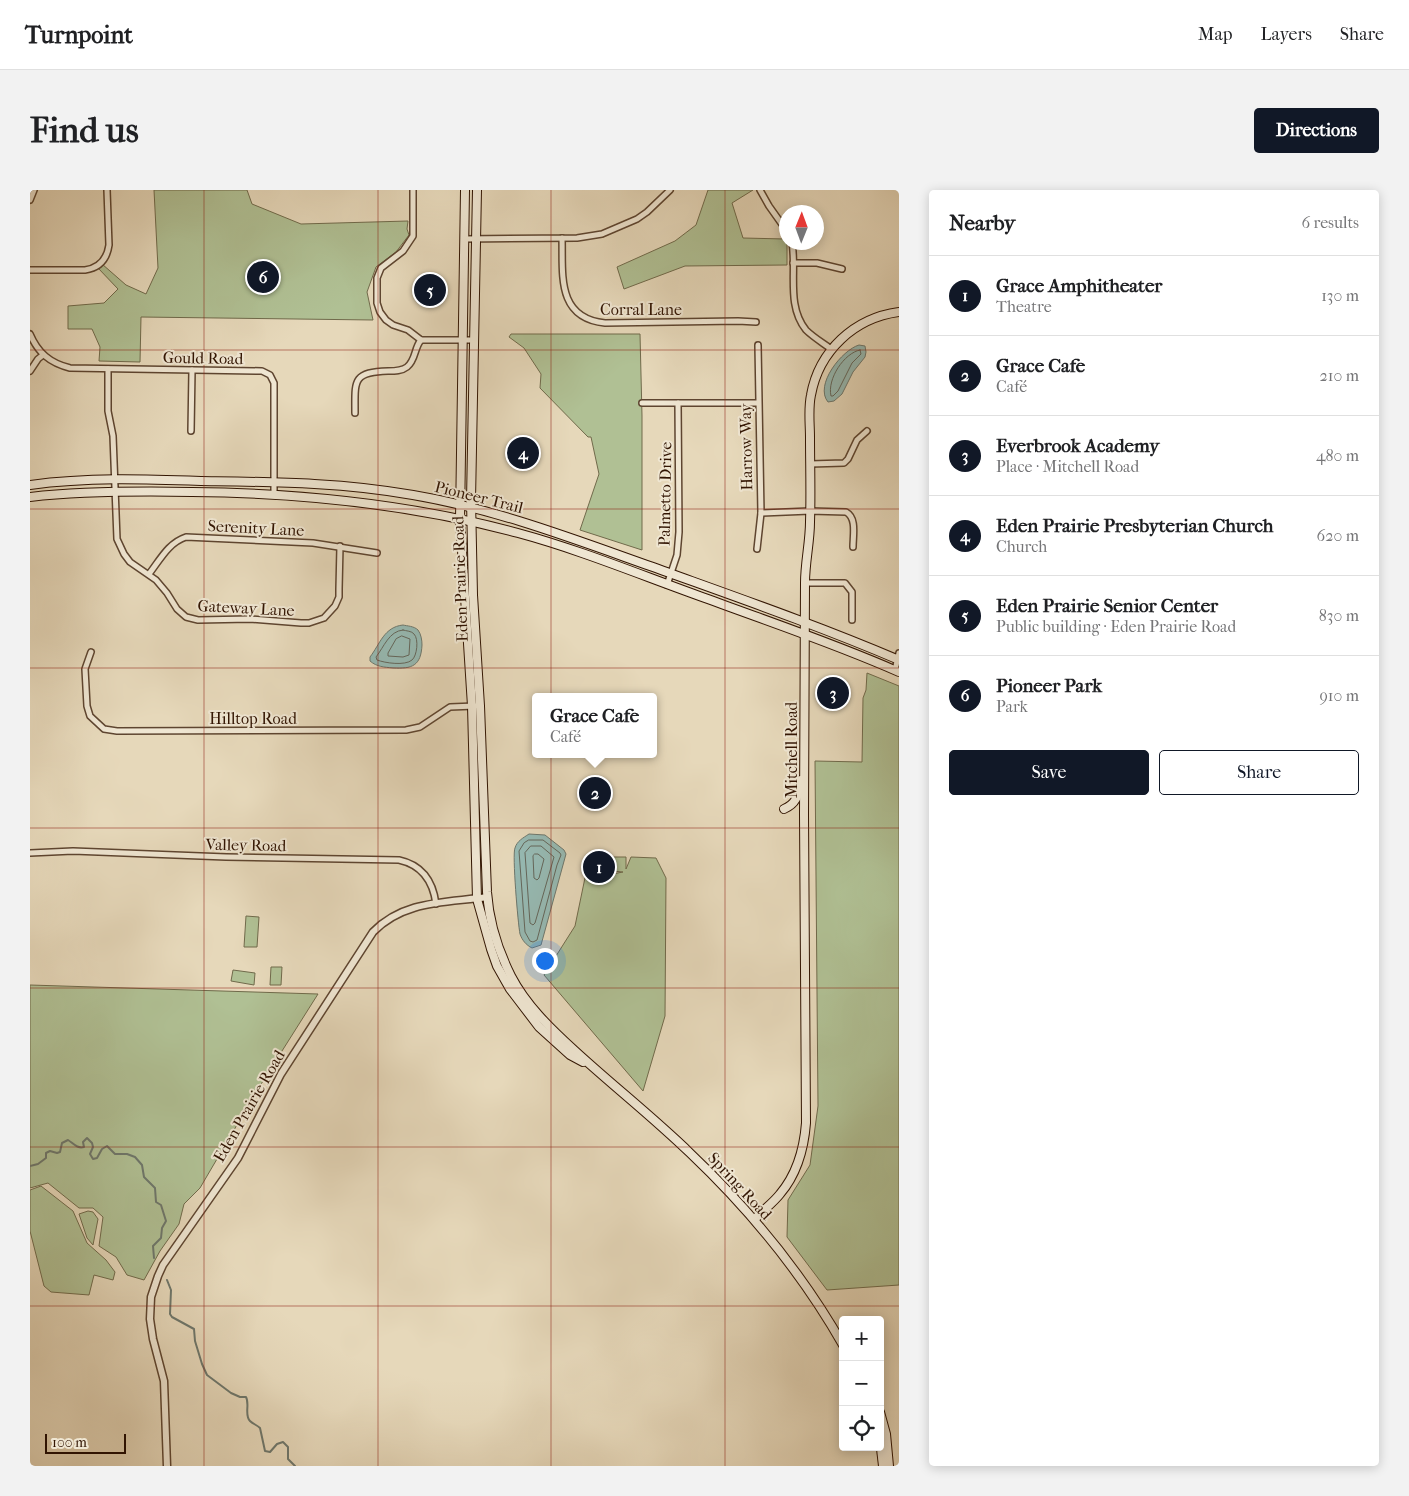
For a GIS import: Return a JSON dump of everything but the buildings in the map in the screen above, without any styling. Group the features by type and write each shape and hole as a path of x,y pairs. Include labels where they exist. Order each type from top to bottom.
{"main road":[{"name":"Eden Prairie Road","path":"465,190 460,519 476,706 487,897"},
{"name":"Eden Prairie Road","path":"477,190 471,507 476,706 477,899"},
{"name":"Mitchell Road","path":"755,1219 780,1194 793,1174 802,1150 806,1124 804,764 805,583 810,511 810,398 819,369 831,349 847,333 882,315 899,312"},
{"name":"Pioneer Trail","path":"30,485 114,479 274,482 369,488 428,498 471,507 544,528 899,657"},
{"name":"Pioneer Trail","path":"30,496 114,490 274,494 403,507 472,521 542,540 806,635 897,671"},
{"path":"784,809 797,800 804,764"},
{"name":"Spring Road","path":"487,897 490,918 499,948 514,982 531,1006 593,1068 690,1153 755,1219 804,1283 839,1338"},
{"name":"Spring Road","path":"477,899 486,936 497,966 519,1002 551,1038 570,1055 593,1068"},
{"path":"884,1427 889,1466"},
{"path":"881,1451 882,1466"}],"street":[{"path":"30,200 34,190"},
{"path":"30,270 85,270 92,269 104,260 108,253 109,245 107,190"},
{"path":"413,190 413,236 403,251 381,268 377,278 377,303 380,312 393,325 408,330 421,340 474,340"},
{"path":"464,239 590,237 614,230 646,212 670,190"},
{"path":"760,190 779,220"},
{"name":"Corral Lane","path":"562,238 565,294 567,300 576,311 590,320 605,323 756,322"},
{"path":"792,250 794,299 799,317 808,332 831,349"},
{"path":"793,263 817,263 842,269"},
{"name":"Gould Road","path":"30,334 43,355 60,366 70,368 262,371 270,375"},
{"path":"355,413 355,390 356,383 360,377 371,372 399,371 408,367 412,363 417,345 421,340"},
{"name":"Harrow Way","path":"757,549 761,513 758,345"},
{"path":"30,371 43,355"},
{"name":"Gateway Lane","path":"108,370 108,411 113,436 116,532 120,546 130,562 149,574 162,586 177,609 186,616 193,619 309,623 324,618 339,597 340,546"},
{"path":"191,431 192,370"},
{"path":"274,494 274,383 270,375 275,370"},
{"path":"642,403 758,403"},
{"name":"Palmetto Drive","path":"667,585 677,555 679,532 678,403"},
{"path":"810,464 844,463 848,459 857,440 867,431"},
{"path":"761,513 840,510 850,514 853,522 853,547"},
{"name":"Serenity Lane","path":"149,574 167,549 175,542 186,537 313,543 377,553"},
{"path":"805,583 845,582 852,592 852,620"},
{"name":"Hilltop Road","path":"91,652 85,669 87,706 90,716 104,729 117,731 406,730 420,727 450,707 476,706"},
{"path":"897,671 899,657"},
{"name":"Valley Road","path":"30,854 73,851 226,858 399,860 409,862 428,878 435,894 436,904"},
{"name":"Eden Prairie Road","path":"167,1466 164,1381 150,1319 153,1292 163,1265 210,1195 238,1158 281,1074 373,932 390,917 416,906 487,897"}],"green space":[{"path":"154,190 247,190 252,204 301,224 408,221 407,229 409,235 396,252 376,267 367,292 373,320 141,317 140,362 99,361 100,347 92,329 68,329 68,306 104,303 118,289 98,268 102,264 126,285 146,294 158,268"},
{"path":"708,190 753,190 732,203 743,238 779,239 779,250 787,250 787,265 685,266 624,289 617,267 675,241 696,225"},
{"path":"511,334 640,334 642,550 580,530 599,474 591,437 588,437 540,388 541,374 524,348 509,337"},
{"path":"867,673 899,686 899,1285 827,1290 787,1237 788,1200 810,1165 818,1106 815,761 862,762 863,698 866,690"},
{"path":"612,857 626,857 626,869 631,857 656,858 666,878 665,1016 643,1091 544,975 575,926 586,873 596,877 623,872 612,871"},
{"path":"246,916 259,917 257,947 244,947"},
{"path":"271,967 282,967 281,985 270,985"},
{"path":"233,970 255,973 254,985 231,981"},
{"path":"30,985 318,994 258,1089 200,1188 184,1204 179,1224 160,1251 144,1280 127,1275 116,1257 99,1246 103,1217 93,1208 79,1208 48,1183 30,1188"},
{"path":"41,1186 73,1211 87,1243 106,1260 115,1272 113,1280 94,1275 89,1295 51,1292 44,1286 30,1231 30,1190"},
{"path":"88,1211 93,1212 98,1219 93,1245 87,1238 79,1214"}],"water":[{"path":"859,345 865,346 865,357 853,372 842,394 834,401 828,402 825,395 827,378 838,361 852,348"},
{"path":"403,625 415,628 420,633 422,645 420,658 417,662 410,667 393,668 381,666 370,661 370,657 383,637 391,629"},
{"path":"529,834 545,835 564,850 566,854 541,945 532,948 524,942 520,934 514,863 516,846 520,840"}],"waterway":[{"path":"30,1166 38,1164 46,1158 46,1153 50,1151 60,1152 62,1143 68,1140 77,1146 84,1147 83,1142 87,1138 92,1143 93,1147 90,1154 93,1159 97,1158 102,1149 107,1146 115,1154 127,1154 135,1157 142,1165 144,1177 155,1188 156,1202 161,1205 166,1221 162,1228 161,1238 153,1246 154,1258"},
{"path":"167,1280 171,1290 170,1314 194,1329 195,1341 207,1375 231,1393 240,1397 246,1397 248,1419 260,1428 265,1451 270,1452 277,1444 283,1442 288,1447 288,1459 295,1466"}],"place":[{"name":"Pioneer Park","path":"263,277"},
{"name":"Eden Prairie Senior Center","path":"430,290"},
{"name":"Eden Prairie Presbyterian Church","path":"523,453"},
{"name":"Everbrook Academy","path":"833,693"},
{"name":"Grace Cafe","path":"595,793"},
{"name":"Grace Amphitheater","path":"599,867"}]}
